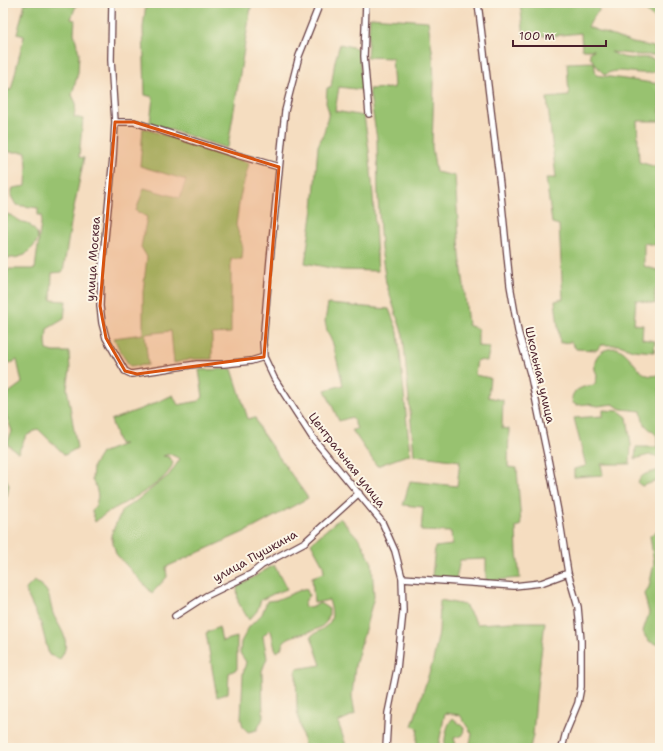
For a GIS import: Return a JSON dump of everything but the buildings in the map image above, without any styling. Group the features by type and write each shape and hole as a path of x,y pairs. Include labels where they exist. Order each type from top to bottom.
{"street":[{"name":"улица Москва","path":"112,3 111,60 115,122 113,158 101,278 100,306 106,338 125,371 131,374 197,364 224,364 250,361 264,357"},
{"name":"Центральная улица","path":"320,3 299,56 285,111 264,334 264,357 274,378 312,437 382,522 395,551 402,578 403,611 398,662 388,713 386,748"},
{"path":"366,3 364,56 368,114"},
{"name":"Школьная улица","path":"478,3 500,186 510,285 518,331 531,377 549,464 568,573 578,607 581,641 581,687 578,703 566,732 562,748"},
{"path":"115,122 134,122 279,167"},
{"name":"улица Пушкина","path":"175,616 206,596 251,574 262,565 305,542 359,493"},
{"path":"402,578 514,586 541,583 568,573"}],"highlighted area":[{"path":"115,122 134,122 279,167 264,357 137,374 125,371 106,338 100,306"}],"green space":[{"path":"25,3 77,3 71,19 75,20 74,33 79,53 78,73 72,95 76,103 74,117 83,119 79,157 84,158 63,272 52,273 51,300 66,301 64,319 47,329 46,342 47,350 54,352 69,352 70,370 67,388 77,448 65,455 38,429 26,436 18,453 7,444 12,431 3,408 3,397 22,383 17,360 3,367 3,275 9,269 35,269 42,215 38,215 38,208 16,205 11,196 13,188 26,186 26,152 3,152 3,89 11,90 24,36 17,34"},
{"path":"146,3 253,3 251,7 228,146 226,148 150,123 153,97 145,95 143,28"},
{"path":"253,3 267,3 267,5"},
{"path":"520,3 598,3 599,11 594,16 588,27 633,43 654,47 656,55 611,52 625,57 654,59 660,65 657,71 650,73 616,71 605,75 590,57 590,52 594,50 582,50 581,33 524,37"},
{"path":"640,3 660,3 660,21 648,14"},
{"path":"370,17 428,21 433,57 434,84 432,147 436,172 455,176 460,255 468,325 478,329 478,346 490,347 487,361 477,360 475,375 490,378 488,397 503,400 502,428 509,429 508,467 517,468 521,525 516,527 520,578 486,581 486,559 460,560 456,579 432,577 435,547 452,545 451,532 421,531 423,507 403,505 410,481 457,486 460,461 414,455 403,335 386,283 381,248 377,139 369,89 394,88 392,58 367,57"},
{"path":"340,44 360,49 363,90 339,87 335,111 364,116 371,174 378,271 341,270 305,263 313,209 318,146 324,132 329,112 326,103 327,88 331,87 335,61"},
{"path":"594,62 596,75 660,84 660,121 637,121 639,162 660,168 660,198 654,226 660,226 660,246 644,243 644,266 660,271 660,289 655,289 655,304 636,300 634,324 643,325 642,339 655,341 654,352 633,350 619,345 601,345 597,350 576,349 571,342 560,343 555,301 563,299 559,225 552,223 546,178 556,178 547,98 569,96 567,63"},
{"path":"143,128 249,163 240,197 236,225 243,248 242,259 231,259 231,333 212,334 212,359 192,359 174,363 171,331 145,334 148,365 130,366 121,353 114,338 143,334 143,292 147,257 141,247 147,217 136,211 144,188 180,198 186,180 140,166"},
{"path":"3,213 22,222 28,223 37,233 38,239 34,246 25,255 15,258 4,258 3,262"},
{"path":"328,304 389,309 398,332 410,454 377,466 352,430 357,429 352,417 339,421 325,390 343,385 333,344 327,331 325,321"},
{"path":"617,348 628,356 641,372 653,376 660,374 660,460 658,457 652,455 635,459 636,447 657,447 657,436 646,426 641,411 621,409 613,404 598,406 588,404 577,405 573,403 572,399 575,392 586,386 594,385 597,377 595,364 597,356 607,349"},
{"path":"232,369 248,419 255,417 260,430 308,498 253,528 166,567 167,577 152,593 116,554 111,535 122,510 169,475 180,459 170,454 163,456 169,457 173,462 164,477 147,490 110,511 95,522 92,511 96,505 98,496 96,487 92,480 93,466 101,453 124,444 119,444 111,420 173,395 178,405 199,401 203,397 199,370"},
{"path":"603,410 619,411 627,417 631,445 630,464 601,464 603,475 574,477 574,469 586,466 574,418 603,416"},
{"path":"660,469 660,480 642,486 638,483 645,474"},
{"path":"3,472 9,485 7,496 3,497"},
{"path":"340,518 360,540 372,563 374,597 355,666 352,696 355,714 338,722 347,748 305,748 297,711 296,669 321,665 311,636 323,629 330,622 332,614 329,600 314,603 312,577 324,573 323,565 311,543"},
{"path":"660,528 660,644 649,641 643,631 649,613 644,594 649,587 654,563 650,536"},
{"path":"274,565 287,589 261,600 257,611 249,620 238,602 237,587"},
{"path":"34,581 43,587 47,592 54,616 63,632 65,648 60,659 49,655 41,624 25,590"},
{"path":"306,588 309,595 304,606 310,608 320,603 329,609 328,618 324,625 317,629 287,639 283,643 281,649 277,652 270,629 263,636 267,658 262,671 263,718 257,730 248,732 243,727 241,719 243,674 246,662 240,653 241,642 249,627 262,614 267,601 276,600"},
{"path":"440,600 465,605 477,624 545,622 533,735 530,748 469,748 472,734 460,715 445,713 438,748 416,748 418,728 412,726 433,661 439,632"},
{"path":"219,627 222,641 237,637 237,669 229,673 228,693 217,697 206,633"},
{"path":"453,718 464,728 463,735 454,738 457,748 444,748 447,728"}]}
